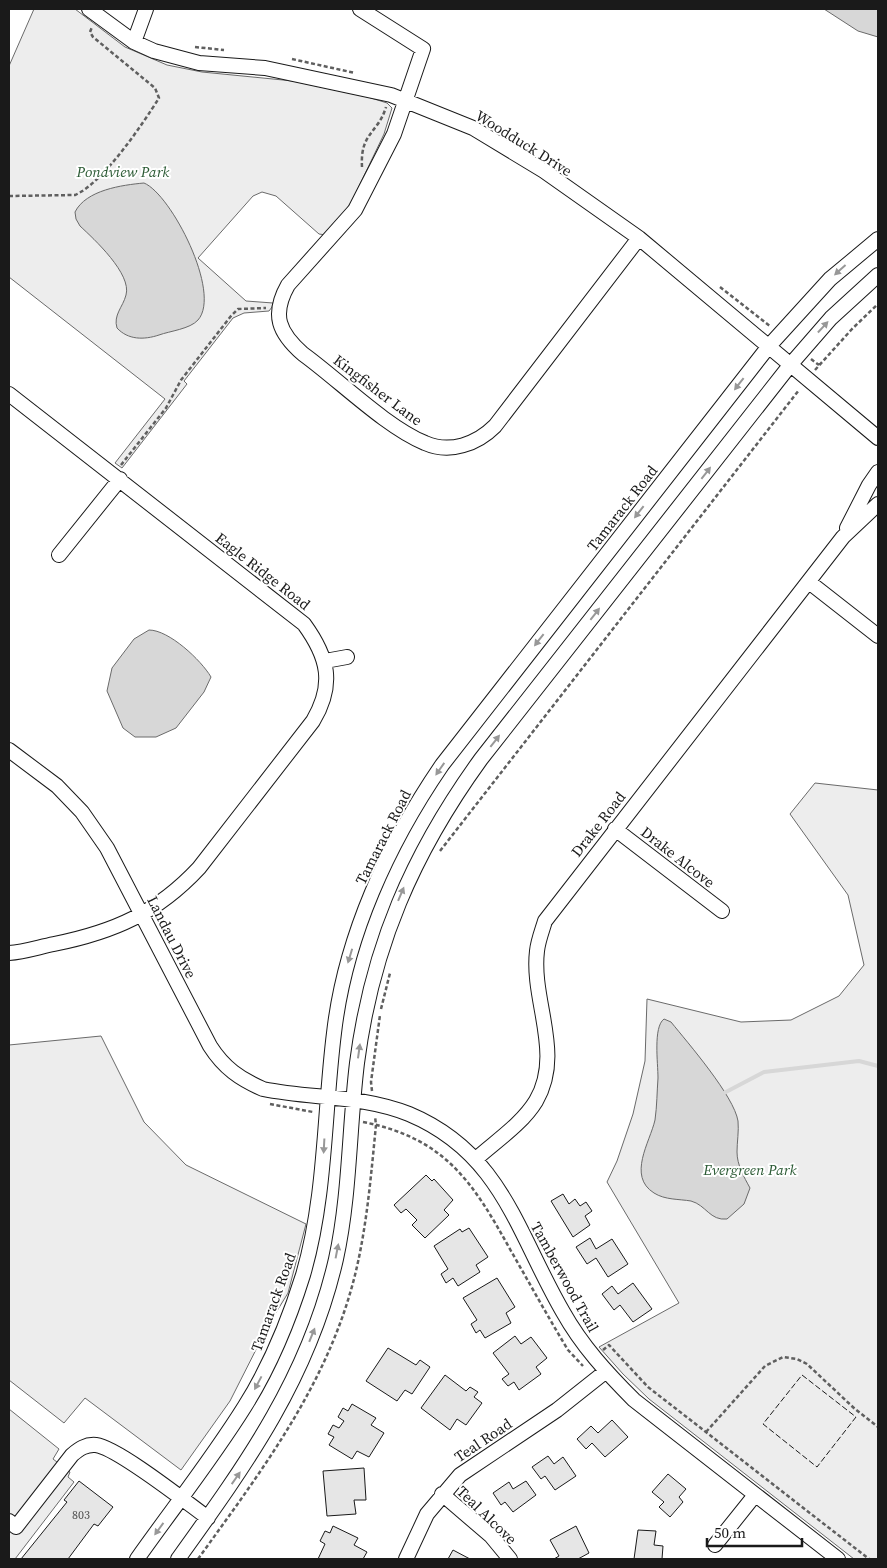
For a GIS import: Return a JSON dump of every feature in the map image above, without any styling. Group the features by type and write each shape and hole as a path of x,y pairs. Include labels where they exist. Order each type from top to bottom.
{"street":[{"name":"Woodduck Drive","path":"89,9 134,42 154,51 192,61 266,68 405,100 473,128 544,171 639,238 878,438"},
{"path":"134,42 146,9"},
{"path":"279,308 282,296 288,285 356,210 394,134 423,49 360,9"},
{"name":"Kingfisher Lane","path":"279,308 282,330 291,343 303,354 411,436 426,444 455,448 485,437 495,426 639,238"},
{"name":"Tamarack Road","path":"137,1559 246,1405 275,1346 294,1301 309,1249 321,1179 334,1030 346,969 375,886 413,811 453,751 770,346 830,279 878,239"},
{"path":"178,1559 268,1429 299,1367 319,1318 336,1260 343,1221 354,1099 368,1000 384,941 407,881 437,824 482,759 791,364 831,318 878,275"},
{"name":"Eagle Ridge Road","path":"9,394 304,624 320,647 326,661 325,691 322,706 313,720 199,868 179,889 143,915 117,927 82,939 9,953"},
{"name":"Drake Road","path":"476,1159 525,1115 542,1089 548,1058 536,966 540,935 552,910 809,582 842,537 869,485 878,472"},
{"path":"59,555 117,477"},
{"name":"Drake Road","path":"842,537 878,504"},
{"path":"809,582 878,636"},
{"path":"326,661 346,657"},
{"name":"Landau Drive","path":"9,750 57,786 82,812 107,848 210,1046 225,1067 247,1082 263,1089 327,1097"},
{"name":"Drake Alcove","path":"615,829 722,911"},
{"name":"Tamberwood Trail","path":"327,1097 373,1102 408,1114 434,1126 476,1159 506,1199 563,1313 590,1354 605,1372 634,1400 838,1559"},
{"name":"Teal Road","path":"406,1559 427,1514 460,1475 557,1410 605,1372"},
{"path":"11,1528 72,1455 86,1446 103,1446 114,1452 208,1518"},
{"name":"Teal Alcove","path":"442,1494 491,1536 510,1559"},
{"path":"715,1545 755,1496"}],"path":[{"path":"9,196 75,195 84,191 97,180 145,120 159,98 155,88 93,37 90,32 92,25"},
{"path":"362,171 361,151 369,134 382,120 386,108"},
{"path":"439,852 808,378 852,329 878,304"},
{"path":"117,477 166,408 181,380 231,316 238,310 248,307 279,308"},
{"path":"198,1559 290,1429 309,1396 344,1315 355,1276 369,1196 376,1125 371,1082 380,1016 391,971"},
{"path":"376,1125 392,1128 409,1136 444,1156 461,1173 487,1208 568,1350 583,1366"},
{"path":"609,1344 648,1387 869,1559"},
{"path":"706,1432 765,1366 783,1357 797,1359 806,1364 855,1409 878,1427"}],"shaded area":[{"name":"Pondview Park","path":"34,9 75,9 125,47 167,65 202,72 293,81 368,97 387,103 392,108 384,134 351,203 326,235 319,234 276,196 262,192 253,196 198,258 246,301 273,303 272,307 269,311 244,313 233,318 184,381 187,384 122,468 115,463 165,399 9,277 9,66"},
{"path":"824,9 878,9 878,37 858,31"},
{"path":"144,183 155,191 167,205 190,246 199,268 204,307 198,320 190,326 153,337 136,338 126,335 117,328 117,315 126,295 123,277 110,257 80,226 75,212 87,198 105,190"},
{"path":"149,630 157,631 175,640 200,662 211,677 204,692 176,728 156,737 135,737 123,728 107,691 112,668 134,639"},
{"name":"Evergreen Park","path":"815,783 878,790 878,1559 854,1559 649,1399 599,1347 679,1303 607,1182 617,1161 633,1114 645,1061 647,999 741,1022 791,1020 839,996 864,965 848,895 790,814"},
{"path":"664,1019 671,1022 720,1084 735,1110 738,1121 737,1157 741,1171 750,1188 744,1204 727,1219 716,1218 691,1201 658,1195 646,1186 642,1178 642,1158 655,1120 658,1078 657,1037 658,1029"},
{"path":"101,1036 144,1122 186,1165 306,1224 288,1293 269,1324 230,1401 181,1470 85,1398 64,1423 9,1380 9,1045"},
{"path":"9,1409 59,1449 53,1459 70,1472 68,1477 74,1482 15,1559 9,1559"}],"building":[{"path":"426,1175 432,1181 434,1179 453,1200 444,1210 449,1215 425,1238 412,1225 417,1220 406,1209 401,1213 394,1205"},
{"path":"563,1194 569,1204 575,1199 580,1206 586,1202 592,1211 585,1216 590,1225 573,1237 551,1201"},
{"path":"469,1228 488,1257 476,1265 480,1272 458,1286 453,1278 446,1283 441,1274 448,1269 434,1246 460,1229 462,1232"},
{"path":"590,1238 596,1249 612,1239 628,1264 608,1277 596,1258 587,1264 576,1247"},
{"path":"497,1278 515,1307 506,1313 511,1323 485,1338 480,1330 476,1333 471,1324 477,1320 463,1298"},
{"path":"633,1283 652,1309 633,1322 620,1305 614,1310 602,1294 612,1286 618,1294"},
{"path":"515,1336 521,1344 531,1337 547,1358 536,1367 541,1374 519,1390 514,1382 508,1386 502,1379 509,1374 493,1353"},
{"path":"388,1348 416,1365 420,1360 430,1367 412,1394 405,1390 397,1401 366,1381"},
{"path":"445,1375 466,1391 470,1387 478,1392 474,1397 482,1403 466,1425 457,1419 450,1430 421,1408"},
{"path":"352,1404 376,1418 371,1425 384,1433 369,1457 357,1451 352,1459 329,1445 334,1437 328,1434 333,1425 339,1428 344,1421 338,1417 343,1408 348,1411"},
{"path":"612,1420 628,1437 605,1457 592,1443 586,1449 577,1439 591,1426 598,1433"},
{"path":"548,1456 554,1464 563,1457 576,1476 555,1490 545,1476 541,1479 532,1467"},
{"path":"364,1468 366,1500 354,1500 356,1514 327,1516 323,1471"},
{"path":"668,1474 686,1489 679,1497 683,1502 670,1517 659,1507 664,1502 652,1492"},
{"path":"79,1481 113,1507 98,1526 94,1524 68,1559 21,1559 67,1502 64,1500"},
{"path":"526,1481 536,1495 513,1512 505,1502 501,1505 493,1493 509,1482 513,1489"},
{"path":"333,1526 358,1538 354,1545 367,1552 363,1559 318,1559 325,1544 320,1541 325,1531 330,1533"},
{"path":"576,1526 589,1553 578,1559 554,1559 559,1556 550,1540"},
{"path":"638,1530 656,1531 654,1545 663,1546 662,1559 634,1559"},
{"path":"453,1550 470,1559 448,1559"}],"waterway":[{"path":"724,1093 764,1072 859,1061 878,1066"}],"fence":[{"path":"802,1375 856,1417 817,1467 763,1424 802,1375"}]}
